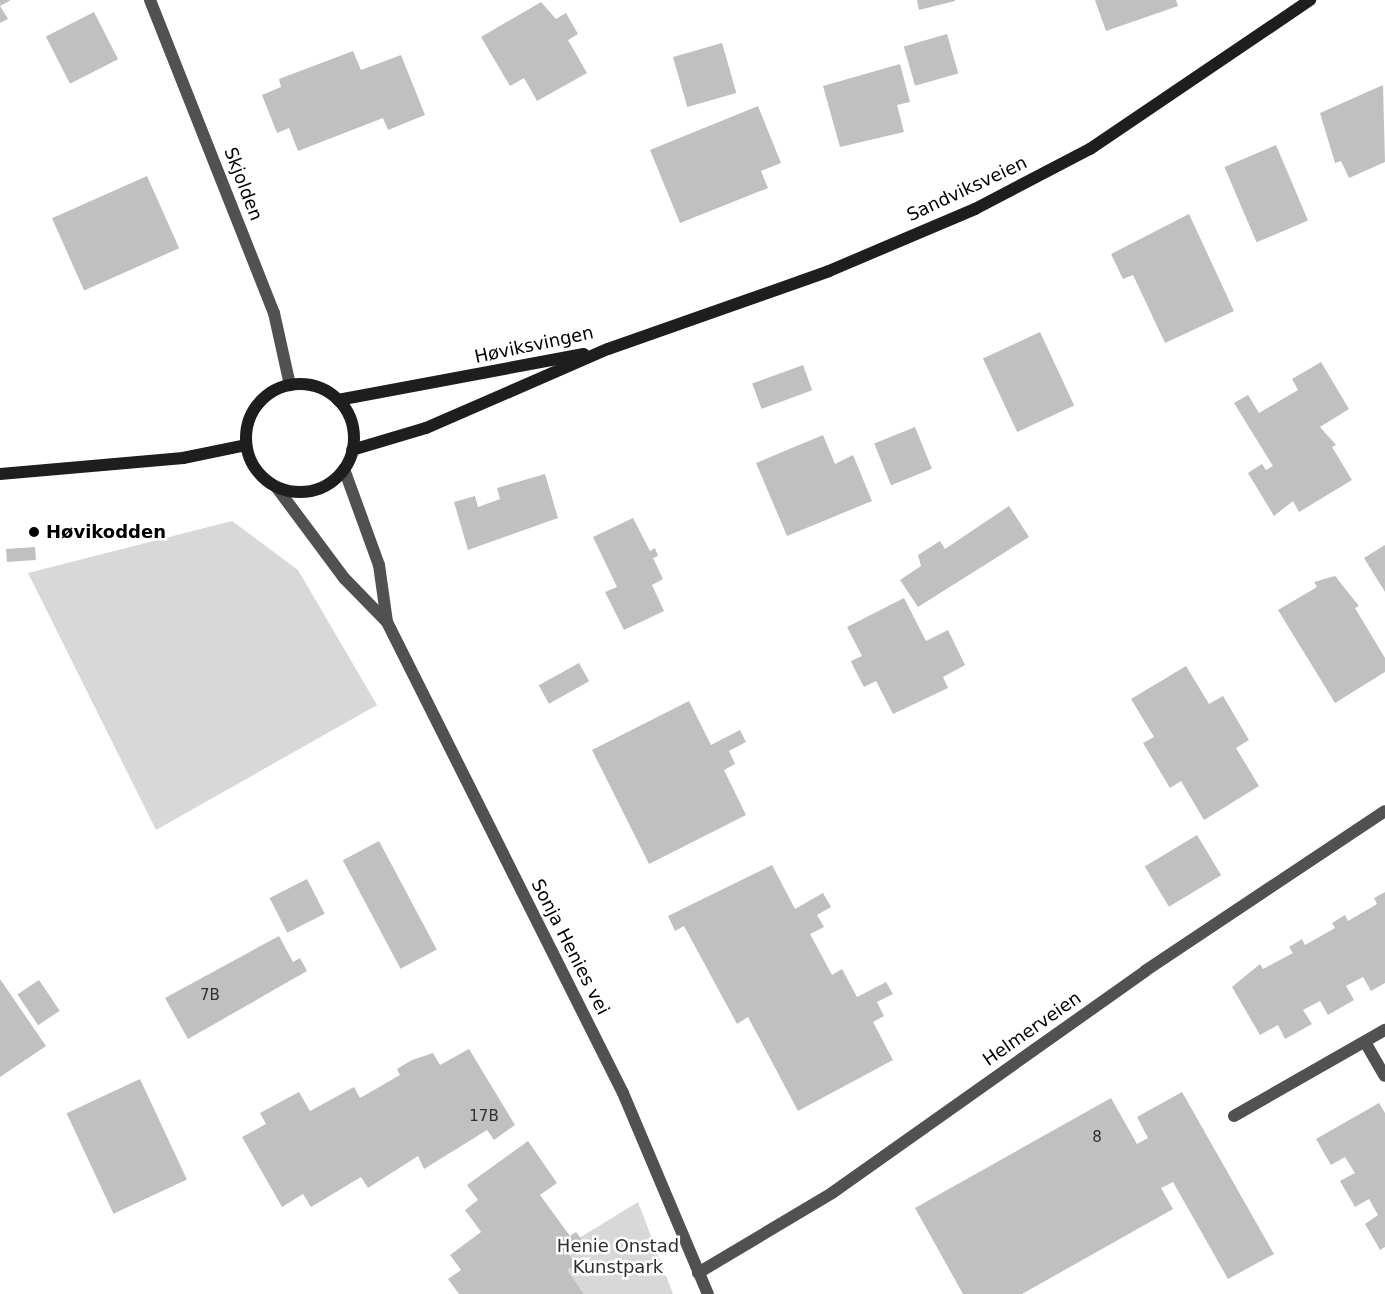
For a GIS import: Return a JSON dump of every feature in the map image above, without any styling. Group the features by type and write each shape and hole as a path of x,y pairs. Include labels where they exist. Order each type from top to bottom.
{"main road":[{"name":"Sandviksveien","path":"609,349 829,271 975,209 1090,149 1310,0"},
{"name":"Høviksvingen","path":"338,400 609,349"},
{"name":"Høviksvingen","path":"352,450 426,428 609,349"},
{"path":"308,384 338,400 352,423 352,450 344,469 319,489 277,488 256,471 246,445 252,412 267,395 290,385 308,384"},
{"path":"0,474 183,458 246,445"}],"street":[{"name":"Skjolden","path":"150,0 274,313 290,385"},
{"name":"Sonja Henies vei","path":"344,469 379,565 387,622"},
{"name":"Sonja Henies vei","path":"277,488 311,526 344,578 387,622 623,1093 708,1294"},
{"name":"Helmerveien","path":"698,1273 832,1194 1145,971 1383,817"},
{"path":"1234,1116 1385,1030"},
{"path":"1365,1042 1385,1076"}],"green space":[{"path":"232,521 298,570 377,705 156,830 28,573"},
{"name":"Henie Onstad Kunstpark","path":"638,1202 673,1294 488,1294"}],"building":[{"path":"0,0 11,0 0,6"},
{"path":"917,0 955,0 955,1 919,10"},
{"path":"1095,0 1176,0 1178,6 1106,31"},
{"path":"541,2 556,19 566,13 578,34 568,40 587,73 537,101 524,78 510,86 481,37"},
{"path":"0,6 8,19 0,23"},
{"path":"94,12 118,59 70,84 46,37"},
{"path":"947,34 958,73 915,86 904,46"},
{"path":"722,43 736,93 687,107 673,57"},
{"path":"353,51 361,70 401,55 425,115 388,130 383,118 298,151 289,128 277,133 262,95 281,87 279,79"},
{"path":"900,64 910,102 897,105 904,132 840,147 823,86"},
{"path":"1383,85 1385,162 1349,178 1341,161 1335,163 1320,113"},
{"path":"758,106 781,163 761,171 768,188 680,223 650,150"},
{"path":"1276,145 1308,220 1256,242 1224,167"},
{"path":"147,176 179,248 84,290 52,218"},
{"path":"1189,214 1234,311 1165,343 1133,275 1123,279 1111,254"},
{"path":"1040,332 1074,405 1017,432 983,359"},
{"path":"1321,362 1349,409 1320,427 1336,445 1332,447 1352,480 1299,512 1293,501 1274,516 1248,473 1262,464 1266,470 1273,466 1234,403 1248,395 1259,413 1298,390 1292,379"},
{"path":"803,365 812,390 761,409 752,383"},
{"path":"915,427 932,469 891,485 874,443"},
{"path":"823,435 835,464 853,455 872,501 787,536 756,463"},
{"path":"545,474 558,518 468,550 454,502 475,496 478,507 500,499 497,488"},
{"path":"1009,506 1029,537 918,607 900,580 921,566 918,555 940,541 945,549"},
{"path":"633,518 650,551 655,548 658,556 653,558 663,579 652,585 664,611 624,630 605,592 617,587 593,537"},
{"path":"1385,545 1385,592 1364,558"},
{"path":"35,547 36,560 7,562 6,549"},
{"path":"1335,576 1359,606 1355,608 1385,658 1385,672 1335,703 1278,610 1317,587 1314,582"},
{"path":"904,598 926,641 948,630 965,665 943,677 948,688 893,714 876,681 864,687 851,661 862,656 847,627"},
{"path":"579,663 589,681 549,704 539,685"},
{"path":"1186,666 1209,704 1223,696 1249,740 1236,748 1259,786 1204,820 1181,781 1170,788 1143,743 1154,737 1131,699"},
{"path":"689,701 711,745 740,730 746,742 729,751 735,764 724,770 746,815 649,864 592,750"},
{"path":"1197,835 1221,875 1169,907 1145,866"},
{"path":"379,841 437,950 401,969 343,860"},
{"path":"772,865 795,909 823,893 831,907 817,915 824,927 810,934 832,975 842,969 857,997 886,982 893,994 877,1002 884,1016 873,1022 893,1060 798,1111 748,1017 737,1024 684,926 675,931 668,916"},
{"path":"307,879 325,914 287,933 270,898"},
{"path":"1385,892 1385,983 1371,991 1363,977 1346,986 1354,1000 1328,1015 1320,1001 1303,1010 1312,1024 1285,1039 1278,1025 1260,1035 1232,987 1260,964 1263,969 1293,953 1289,947 1302,939 1305,945 1335,928 1332,923 1345,915 1348,921 1377,904 1374,898"},
{"path":"279,936 293,962 300,958 307,971 188,1039 165,998"},
{"path":"0,979 46,1046 0,1077"},
{"path":"39,980 60,1011 38,1025 17,995"},
{"path":"469,1049 515,1125 494,1140 487,1130 424,1169 418,1156 368,1188 361,1177 311,1207 303,1194 282,1207 242,1137 266,1124 260,1113 299,1092 310,1111 354,1087 360,1098 400,1075 397,1069 412,1060 433,1053 440,1065"},
{"path":"140,1079 187,1180 113,1214 67,1113"},
{"path":"1182,1092 1274,1254 1228,1279 1173,1182 1161,1188 1173,1209 1022,1294 963,1294 915,1208 1111,1098 1137,1144 1148,1138 1137,1117"},
{"path":"1379,1103 1385,1113 1385,1247 1380,1250 1365,1224 1378,1215 1369,1199 1355,1207 1340,1181 1355,1173 1345,1157 1331,1165 1316,1139"},
{"path":"528,1141 557,1183 540,1195 570,1236 576,1232 582,1240 568,1253 576,1264 567,1270 584,1294 459,1294 448,1279 461,1270 450,1255 481,1232 465,1210 478,1200 467,1185"}],"place":[{"name":"Høvikodden","path":"34,532"}]}
